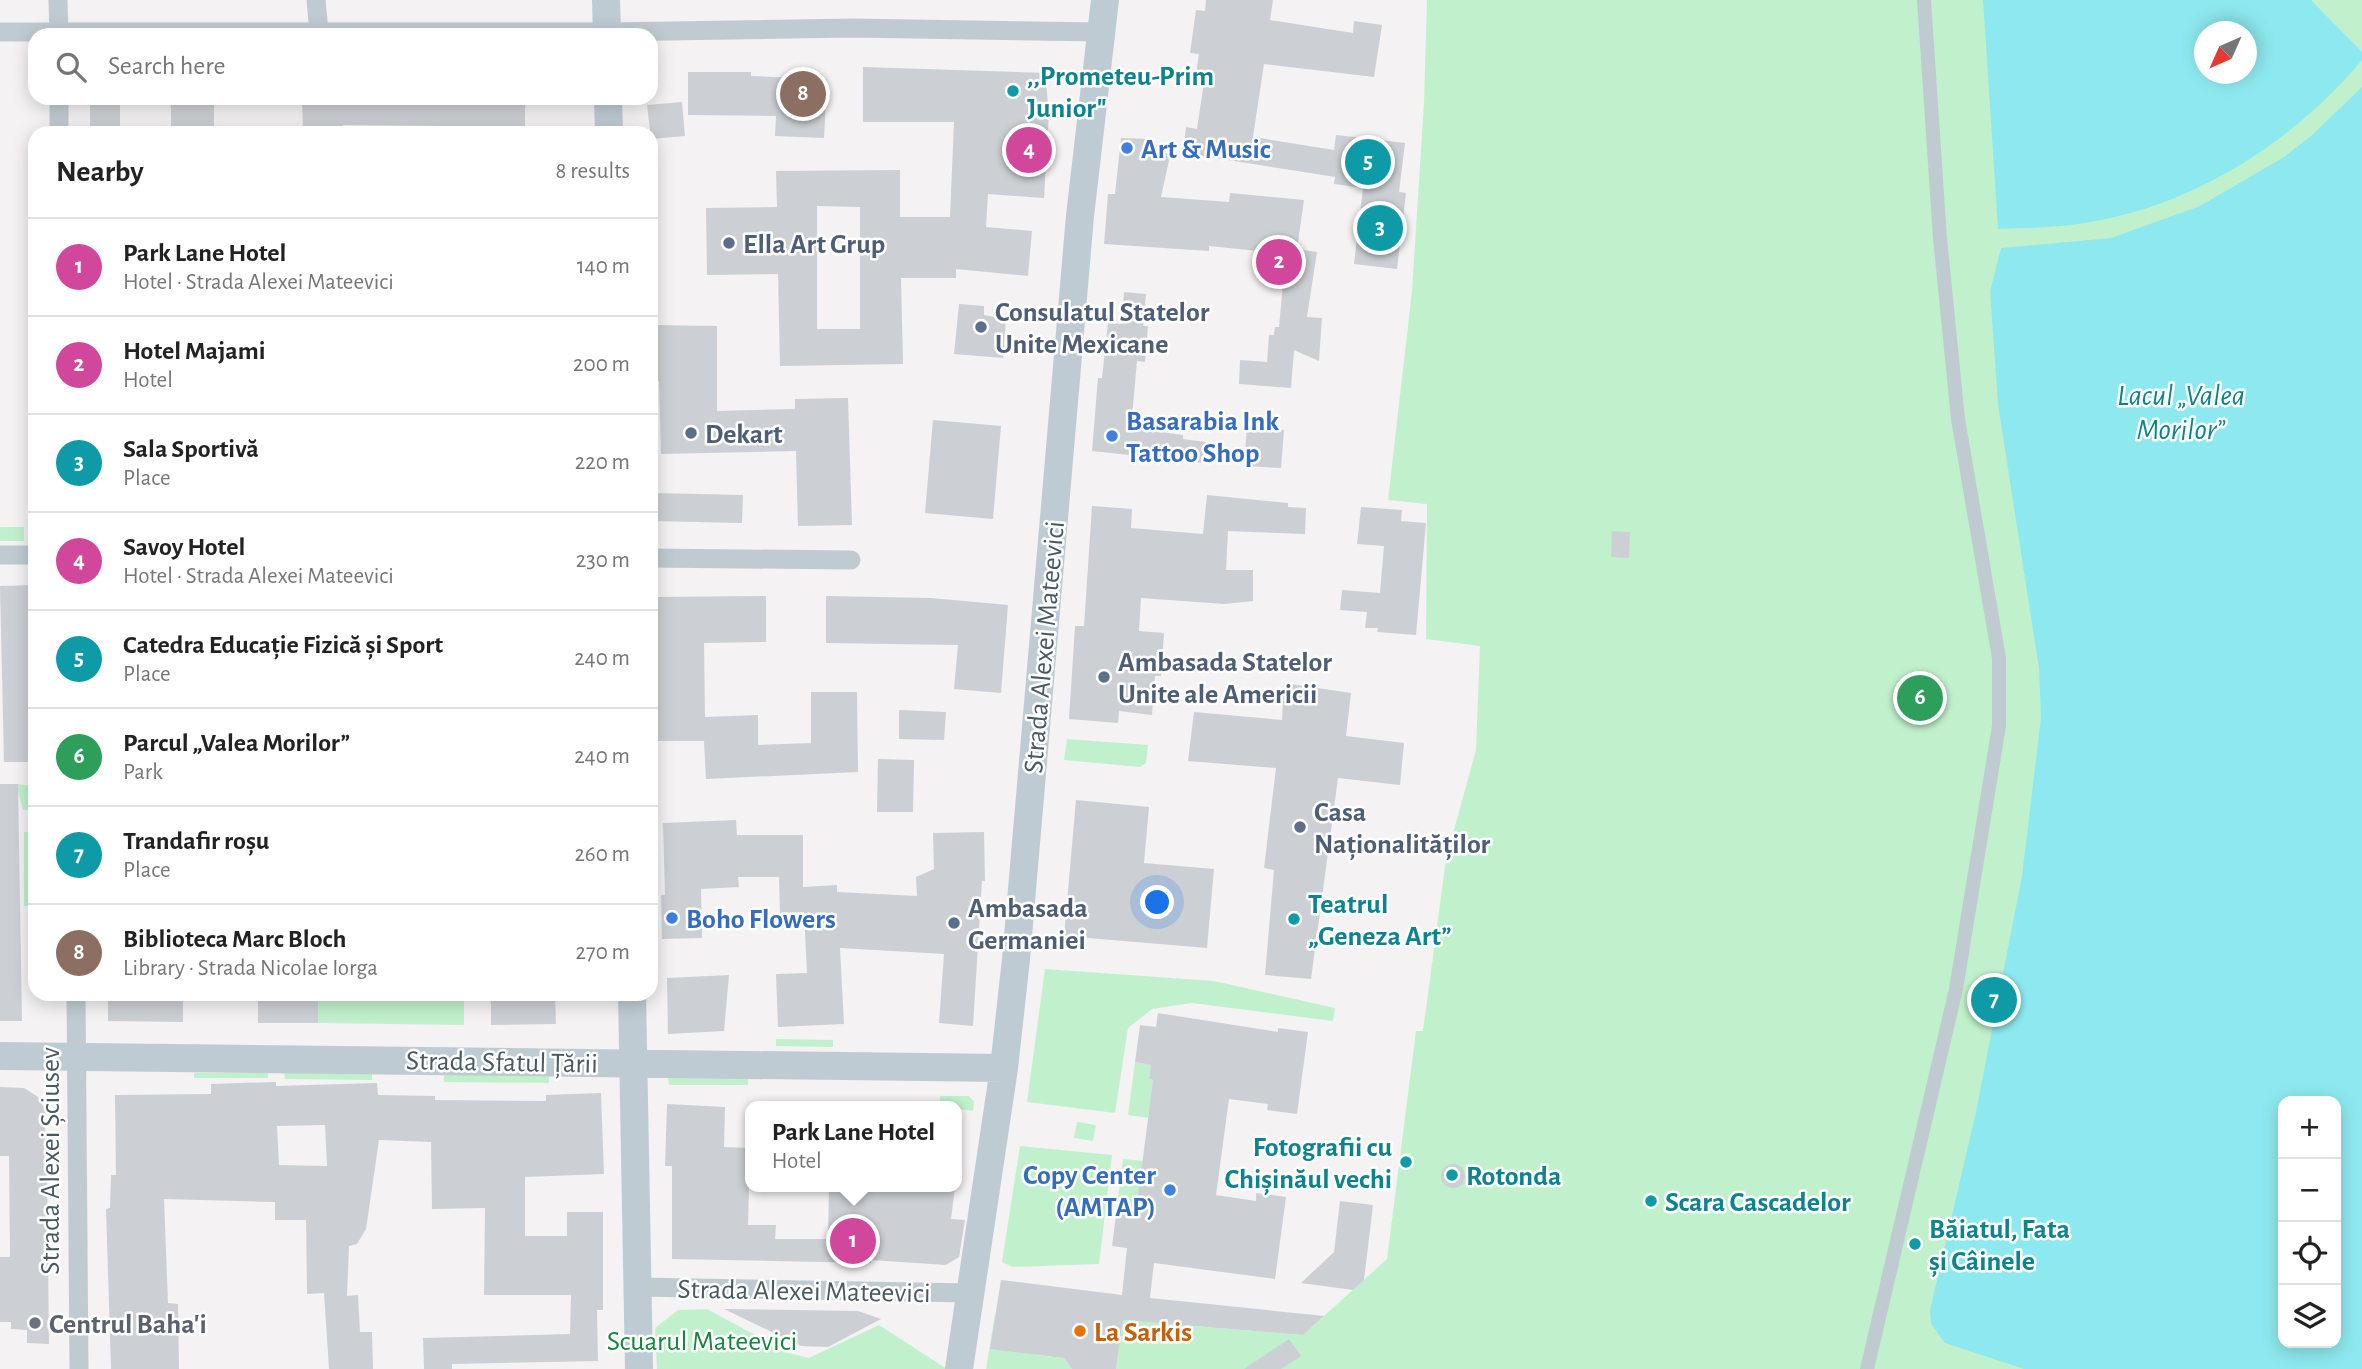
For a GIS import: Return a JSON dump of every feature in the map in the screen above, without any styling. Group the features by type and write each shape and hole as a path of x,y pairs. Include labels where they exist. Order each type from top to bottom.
{"main road":[{"path":"606,0 607,28"},
{"name":"Strada Alexei Mateevici","path":"959,1369 1004,1068 1017,946 1080,216 1105,0"},
{"path":"608,105 609,126"},
{"path":"632,1001 639,1369"},
{"name":"Strada Sfatul Țării","path":"0,1056 1004,1068"}],"street":[{"path":"58,0 59,28"},
{"path":"316,0 319,28"},
{"path":"1867,1369 1956,989 1999,726 1999,658 1958,419 1940,238 1924,0"},
{"path":"658,32 853,28 1100,32"},
{"path":"0,32 28,33"},
{"path":"59,105 59,126"},
{"path":"0,555 28,555"},
{"path":"658,558 851,560"},
{"name":"Strada Alexei Șciusev","path":"76,1001 79,1369"},
{"name":"Strada Alexei Mateevici","path":"637,1287 971,1293"}],"green space":[{"path":"1427,0 2362,0 2362,1369 1116,1369 1123,1320 1303,1335 1387,1259 1416,1031 1423,1031 1446,859 1476,750 1480,646 1426,639 1427,504 1388,500 1412,291 1424,103"},
{"path":"0,527 24,527 24,541 0,541"},
{"path":"1067,739 1148,745 1146,763 1140,767 1064,760"},
{"path":"16,784 28,785 28,810 23,810"},
{"path":"24,832 28,832 28,906 24,906"},
{"path":"1045,969 1214,981 1335,1008 1333,1021 1192,1003 1152,1009 1128,1028 1115,1113 1027,1102"},
{"path":"318,1001 464,1001 464,1025 318,1023"},
{"path":"776,1039 833,1040 833,1047 776,1046"},
{"path":"1135,1062 1151,1065 1149,1079 1154,1080 1149,1118 1128,1115"},
{"path":"284,1072 372,1073 372,1080 285,1079"},
{"path":"194,1073 268,1073 268,1078 194,1078"},
{"path":"444,1074 549,1075 549,1083 444,1082"},
{"path":"668,1078 748,1078 748,1085 669,1085"},
{"path":"940,1096 969,1096 974,1102 973,1111 962,1109 962,1101 940,1101"},
{"path":"1077,1122 1096,1125 1093,1141 1074,1138"},
{"path":"1020,1146 1112,1155 1099,1264 1013,1267 1002,1262"},
{"path":"1123,1159 1143,1161 1139,1196 1135,1196 1133,1210 1117,1208"},
{"name":"Scuarul Mateevici","path":"707,1309 788,1353 809,1358 879,1325 947,1369 657,1369 655,1328 678,1310"},
{"path":"995,1315 1039,1323 1036,1355 1064,1358 1072,1369 986,1369"}],"water":[{"path":"1983,0 2311,0 2362,52 2362,60 2304,119 2235,168 2198,188 2159,204 2119,216 2038,228 1998,229"},
{"name":"Lacul „Valea Morilor”","path":"2362,87 2362,1369 2024,1369 1945,1343 1931,1324 1930,1310 1976,1112 2022,876 2041,718 2039,669 1998,404 1990,291 2001,248 2111,238 2200,206 2284,157 2311,136"}],"building":[{"path":"1206,0 1273,0 1270,20 1353,33 1354,21 1382,25 1374,77 1264,64 1253,137 1334,150 1336,135 1405,143 1399,192 1406,193 1397,269 1354,264 1363,188 1334,184 1335,177 1183,153 1186,127 1197,129 1205,75 1196,74 1199,54 1190,53 1196,10 1205,11"},
{"path":"863,67 1045,73 1049,113 1044,198 988,194 986,227 1032,231 1028,276 956,269 956,278 901,278 903,364 780,366 778,274 707,275 706,208 777,207 776,171 900,170 900,217 950,217 954,122 863,122","holes":["817,206 860,207 860,329 817,329"]},
{"path":"688,72 751,72 751,76 827,79 824,138 775,136 776,116 688,115"},
{"path":"682,102 685,136 658,138 658,126 649,126 647,105"},
{"path":"90,105 120,105 120,126 90,126"},
{"path":"171,105 214,105 214,126 171,126"},
{"path":"302,105 525,105 525,126 303,126"},
{"path":"1121,138 1149,139 1170,156 1161,197 1229,202 1230,193 1304,200 1297,249 1317,252 1307,317 1322,318 1319,361 1294,350 1291,388 1239,384 1240,360 1267,362 1269,335 1274,335 1275,327 1279,327 1283,284 1261,280 1262,273 1255,272 1258,251 1209,246 1209,251 1104,244 1108,194 1115,194"},
{"path":"1124,292 1146,294 1143,326 1148,326 1145,362 1137,361 1131,428 1183,435 1183,439 1206,442 1203,463 1092,451 1098,378 1102,378 1108,323 1122,324"},
{"name":"Consulatul Statelor Unite Mexicane","path":"959,304 984,306 984,315 1006,319 1003,358 954,354"},
{"path":"658,325 717,326 717,411 795,409 795,399 848,398 852,525 798,526 796,451 661,454"},
{"path":"933,420 1001,426 993,519 925,513"},
{"path":"1247,427 1284,430 1281,468 1244,466"},
{"path":"658,493 743,495 742,523 658,521"},
{"path":"1207,495 1288,503 1288,507 1306,508 1305,534 1228,531 1226,570 1253,570 1253,601 1224,604 1141,598 1139,631 1164,633 1161,676 1155,676 1152,715 1119,711 1118,723 1069,719 1075,626 1084,626 1092,506 1132,509 1131,528 1203,534"},
{"path":"1361,507 1402,510 1401,521 1426,523 1416,635 1377,632 1378,628 1365,628 1367,612 1340,610 1342,590 1380,593 1384,546 1357,544"},
{"path":"1612,531 1630,532 1629,558 1611,557"},
{"path":"28,585 28,762 4,762 0,586"},
{"path":"766,596 766,642 704,643 705,717 758,715 758,745 811,743 811,692 857,692 858,772 706,779 704,741 658,741 658,597"},
{"path":"826,596 931,598 1008,605 1001,693 954,689 958,645 826,643"},
{"name":"Casa Naționalităților","path":"1284,683 1351,693 1346,736 1404,743 1400,785 1338,778 1311,979 1265,975 1274,870 1264,868 1276,768 1188,761 1194,712 1282,720"},
{"path":"899,710 946,712 944,740 899,739"},
{"path":"878,759 914,760 913,812 877,812"},
{"path":"0,784 18,784 22,1021 0,1021"},
{"path":"1076,800 1149,807 1144,863 1214,869 1207,948 1064,936"},
{"path":"736,820 737,835 803,835 803,887 837,885 837,892 917,896 916,877 934,869 933,833 984,832 985,881 982,881 973,1026 939,1023 944,954 840,948 844,1024 778,1027 776,974 807,973 804,912 780,913 779,877 738,877 739,887 701,889 702,938 662,939 661,895 665,895 663,823"},
{"path":"729,975 724,1031 668,1034 667,978"},
{"path":"108,1001 183,1001 183,1022 108,1021"},
{"path":"258,1001 318,1001 318,1023 258,1023"},
{"path":"491,1001 555,1001 556,1024 491,1025"},
{"path":"1158,1013 1278,1032 1278,1028 1308,1032 1297,1114 1267,1110 1268,1104 1229,1099 1216,1195 1256,1201 1256,1193 1286,1197 1275,1279 1154,1263 1150,1298 1324,1316 1303,1335 1123,1320 1116,1369 1072,1369 1064,1358 990,1349 1001,1280 1122,1295 1127,1248 1112,1246 1117,1208 1133,1210 1135,1195 1138,1196 1153,1080 1149,1079 1151,1065 1135,1062 1140,1025 1156,1027"},
{"path":"276,1082 276,1086 377,1083 378,1095 435,1096 435,1100 546,1101 546,1095 601,1093 604,1174 525,1177 525,1236 567,1236 567,1212 603,1212 603,1310 597,1310 598,1361 452,1364 452,1369 424,1369 423,1338 570,1334 571,1295 484,1295 485,1208 432,1209 431,1142 379,1140 366,1229 357,1244 349,1246 347,1296 358,1295 360,1332 372,1332 373,1369 329,1369 324,1293 307,1294 306,1220 275,1220 275,1202 164,1199 168,1303 178,1304 179,1369 111,1369 106,1209 110,1208 111,1175 116,1175 115,1095 211,1094 211,1084","holes":["325,1125 327,1166 279,1165 277,1126"]},
{"path":"0,1087 24,1088 38,1097 46,1111 44,1164 47,1164 49,1344 27,1343 27,1330 11,1329 11,1322 0,1322 0,1257 10,1257 9,1156 0,1156"},
{"path":"667,1104 725,1107 724,1147 745,1148 745,1192 749,1192 748,1225 776,1225 775,1239 828,1239 829,1192 954,1192 951,1219 965,1220 959,1257 946,1265 871,1260 871,1263 672,1259 672,1166 665,1166"},
{"name":"Rotonda","path":"1453,1164 1461,1168 1465,1176 1461,1184 1453,1188 1445,1184 1441,1176 1445,1168"},
{"path":"1340,1201 1373,1205 1364,1280 1353,1290 1301,1283 1334,1252"},
{"path":"724,1309 858,1311 881,1319 828,1347 801,1346"},
{"path":"1289,1339 1301,1356 1281,1369 1244,1369"}],"place":[{"name":",,Prometeu-Prim Junior\"","path":"1013,91"},
{"name":"Biblioteca Marc Bloch","path":"803,94"},
{"name":"Art & Music","path":"1127,148"},
{"name":"Savoy Hotel","path":"1029,150"},
{"name":"Catedra Educație Fizică și Sport","path":"1368,162"},
{"name":"Sala Sportivă","path":"1380,228"},
{"name":"Ella Art Grup","path":"729,243"},
{"name":"Hotel Majami","path":"1279,262"},
{"name":"Consulatul Statelor Unite Mexicane","path":"981,327"},
{"name":"Dekart","path":"691,433"},
{"name":"Basarabia Ink Tattoo Shop","path":"1112,436"},
{"name":"Ambasada Statelor Unite ale Americii","path":"1104,677"},
{"name":"Parcul „Valea Morilor”","path":"1920,698"},
{"name":"Casa Naționalităților","path":"1300,827"},
{"name":"Boho Flowers","path":"672,918"},
{"name":"Teatrul „Geneza Art”","path":"1294,919"},
{"name":"Ambasada Germaniei","path":"954,923"},
{"name":"Trandafir roșu","path":"1994,1000"},
{"name":"Fotografii cu Chișinăul vechi","path":"1406,1162"},
{"name":"Rotonda","path":"1452,1175"},
{"name":"Copy Center (AMTAP)","path":"1170,1190"},
{"name":"Scara Cascadelor","path":"1651,1201"},
{"name":"Park Lane Hotel","path":"853,1241"},
{"name":"Băiatul, Fata și Câinele","path":"1915,1244"},
{"name":"Centrul Baha'i","path":"35,1323"},
{"name":"La Sarkis","path":"1080,1331"}]}
